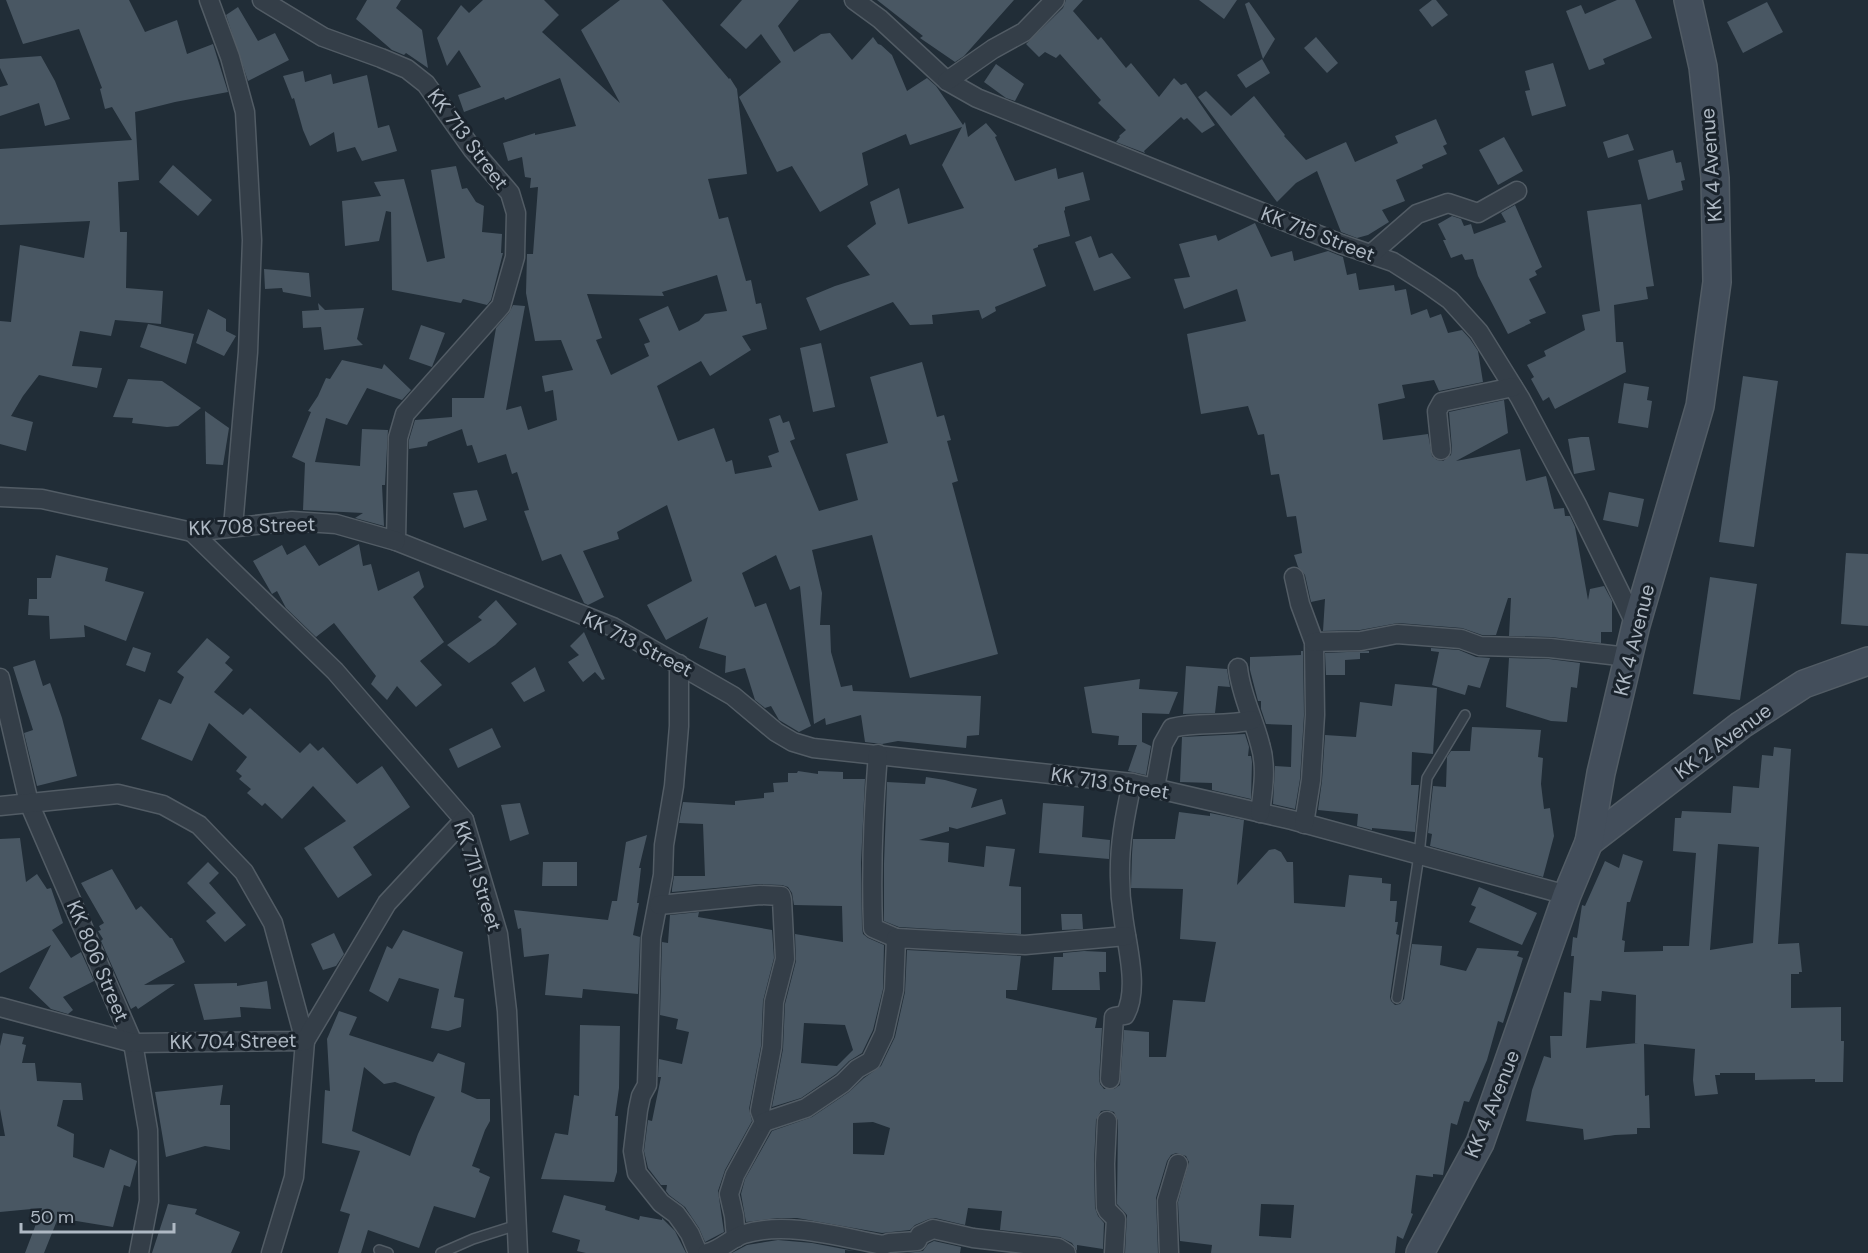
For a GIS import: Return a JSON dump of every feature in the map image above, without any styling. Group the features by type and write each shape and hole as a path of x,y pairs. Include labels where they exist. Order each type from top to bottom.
{"main road":[{"name":"KK 4 Avenue","path":"1420,1253 1480,1143 1567,895 1589,842 1601,773 1636,625 1700,406 1717,282 1715,178 1703,68 1688,0"},
{"name":"KK 2 Avenue","path":"1589,842 1750,719 1803,684 1868,661"}],"street":[{"path":"209,0 230,57 245,112 252,240 248,352 233,527"},
{"name":"KK 713 Street","path":"262,0 323,37 407,69 426,84 473,150 510,193 516,213 515,257 501,306 405,414 398,438 396,541 613,627 734,696 776,732 793,742 813,748 1132,783 1304,824 1567,895"},
{"name":"KK 715 Street","path":"854,0 880,19 947,81 977,98 1341,244 1393,262 1450,300 1479,332 1513,387 1577,505 1636,625"},
{"path":"947,81 993,48 1024,32 1055,0"},
{"path":"1371,254 1417,214 1448,202 1478,213 1516,190"},
{"path":"1441,450 1437,411 1442,402 1513,387"},
{"name":"KK 708 Street","path":"0,497 42,498 192,532 292,521 336,524 396,541"},
{"name":"KK 711 Street","path":"192,532 335,671 464,820 498,934 507,1011 518,1253"},
{"path":"1294,577 1300,604 1314,642 1315,715 1304,824"},
{"path":"1314,642 1361,641 1397,634 1461,639 1480,646 1550,648 1628,657"},
{"path":"679,664 679,726 658,905 651,938 647,1085 639,1103 633,1151 637,1173 661,1203 676,1214 690,1234 698,1253"},
{"path":"1238,668 1240,686 1261,745 1264,780 1260,813"},
{"name":"KK 806 Street","path":"0,678 29,803 133,1043 148,1130 149,1201 139,1253"},
{"path":"1155,788 1163,744 1172,728 1185,725 1236,724 1252,720"},
{"path":"878,754 872,840 873,928 896,938 1025,945 1125,936"},
{"path":"1110,1079 1114,1017 1125,1015 1129,1007 1131,979 1129,950 1125,936 1120,877 1121,830 1132,783"},
{"path":"0,806 118,794 163,805 198,825 244,872 273,923 305,1041 294,1177 271,1253"},
{"name":"KK 704 Street","path":"0,1007 133,1043 305,1041 387,903 464,820"},
{"path":"658,905 760,895 781,897 785,959 774,1002 772,1047 760,1111 764,1122"},
{"path":"736,1239 729,1194 735,1175 764,1122 806,1108 843,1083 857,1069 872,1061 884,1034 894,990 896,938"},
{"path":"1107,1121 1106,1207 1116,1219 1114,1253"},
{"path":"1168,1253 1167,1201 1178,1164"},
{"path":"707,1253 717,1251 743,1235 765,1230 797,1230 883,1245 917,1241 920,1235 933,1230 973,1238 1058,1248 1066,1253"}],"lane":[{"path":"1397,998 1419,855 1427,777 1465,715"},
{"path":"441,1253 517,1224"}],"building":[{"path":"6,0 129,0 145,32 177,20 187,54 213,44 228,92 135,112 139,180 118,182 120,232 127,232 126,288 163,291 161,324 115,320 111,336 80,331 72,366 102,368 97,388 39,375 11,416 33,422 26,451 0,444 0,321 11,322 20,245 84,258 90,221 0,225 0,149 132,140 112,107 105,109 100,89 102,88 79,29 23,44"},
{"path":"367,0 401,0 396,8 422,30 428,68 406,53 404,55 392,50 356,19"},
{"path":"483,0 544,0 559,15 542,32 620,103 581,30 620,0 662,0 730,78 737,89 747,174 708,179 719,219 728,217 746,281 751,280 756,304 761,303 767,329 742,336 751,350 710,376 701,361 657,386 678,441 714,428 726,462 732,460 735,474 772,467 768,456 779,452 769,419 780,415 783,423 789,421 795,439 790,441 819,511 858,500 846,454 888,443 870,377 922,362 937,417 944,415 951,440 947,441 958,481 952,483 998,654 910,678 872,535 812,550 822,593 820,625 830,625 831,652 841,687 852,685 853,691 981,696 979,735 967,736 966,748 898,741 882,744 865,742 861,715 826,725 825,718 814,724 800,586 790,590 776,555 742,573 755,607 766,603 811,726 799,732 779,720 771,706 765,708 755,700 745,668 725,673 726,656 699,648 708,617 666,640 647,605 692,581 667,505 617,532 619,539 583,551 604,597 588,605 584,603 561,554 542,561 524,511 529,510 517,472 512,474 506,454 478,463 472,445 467,446 462,429 428,442 427,446 409,449 409,440 415,420 452,417 452,398 484,398 496,328 513,305 525,306 506,410 521,406 528,430 557,420 553,390 545,392 542,376 573,370 561,340 535,341 526,293 527,254 533,254 538,187 530,188 531,178 525,177 522,157 508,161 503,143 535,133 535,135 576,126 560,78 505,100 504,97 464,112 458,95 481,87 459,50 447,66 437,38 461,5 469,13","holes":["717,275 727,311 705,314 699,321 679,331 668,306 639,319 650,342 644,344 649,356 611,375 596,340 602,338 587,294 664,296 662,292"]},
{"path":"742,0 799,0 778,26 794,52 821,34 830,33 852,60 873,37 892,55 907,91 927,78 936,86 963,125 965,122 968,137 986,123 997,136 995,137 1015,181 1056,168 1058,179 1083,172 1090,200 1065,207 1070,236 1038,245 1033,249 1046,286 995,307 996,311 982,319 979,310 932,315 933,324 910,325 893,302 820,331 806,298 870,275 847,246 876,224 870,202 899,188 908,224 964,208 942,165 962,127 910,145 906,134 862,153 868,185 820,212 792,166 777,172 739,97 781,62 761,34 746,49 720,25"},
{"path":"877,0 1014,0 964,56 955,62 920,38 923,36"},
{"path":"1066,0 1083,0 1073,11 1098,40 1101,37 1126,68 1131,63 1159,97 1174,78 1181,85 1186,83 1215,125 1202,133 1187,118 1184,120 1181,117 1144,151 1145,153 1116,142 1126,130 1098,103 1101,100 1060,54 1056,58 1045,52 1039,57 1026,44 1063,8"},
{"path":"1199,0 1237,0 1224,19"},
{"path":"1432,0 1436,0 1448,15 1432,27 1419,10"},
{"path":"1617,0 1635,0 1652,38 1603,59 1605,64 1589,70 1566,11 1581,5 1585,14"},
{"path":"1249,2 1275,39 1263,59 1245,4"},
{"path":"1767,2 1783,32 1743,53 1727,22"},
{"path":"238,7 258,41 275,33 289,60 248,81 226,15"},
{"path":"1316,37 1338,63 1327,73 1304,48"},
{"path":"41,56 55,81 70,119 45,126 39,103 0,116 0,87 8,85 0,68 0,59"},
{"path":"1262,59 1270,73 1246,88 1237,75"},
{"path":"1553,63 1566,106 1532,116 1525,91 1530,90 1525,71"},
{"path":"996,64 1024,84 1015,101 1006,98 984,82"},
{"path":"303,71 305,82 331,74 333,84 367,75 378,128 389,125 397,151 362,161 355,147 337,152 334,132 310,146 294,98 292,99 283,76"},
{"path":"1206,91 1231,116 1254,96 1284,136 1306,160 1346,142 1355,162 1398,143 1395,136 1436,119 1447,144 1443,146 1447,154 1396,180 1405,201 1382,210 1389,222 1368,235 1357,238 1341,232 1317,171 1296,183 1277,202 1198,97"},
{"path":"1628,134 1634,150 1608,158 1603,142"},
{"path":"1504,137 1523,171 1498,185 1479,150"},
{"path":"1673,150 1676,163 1681,162 1685,180 1681,181 1683,190 1648,200 1638,160"},
{"path":"173,165 212,200 198,216 159,182"},
{"path":"456,166 462,189 467,188 476,202 484,206 482,232 502,234 501,253 503,253 491,300 487,305 463,299 461,303 392,290 391,212 386,211 379,241 345,246 342,201 381,196 374,182 404,179 427,262 445,258 431,170"},
{"path":"1641,204 1654,286 1646,287 1648,299 1614,305 1616,342 1623,342 1626,372 1555,409 1549,397 1543,401 1531,379 1534,377 1527,365 1546,356 1544,351 1585,330 1582,315 1600,311 1587,211"},
{"path":"1515,205 1542,267 1535,271 1537,275 1529,279 1546,313 1529,320 1531,323 1508,334 1478,276 1473,259 1465,260 1462,254 1451,258 1438,224 1452,216 1461,219 1464,226 1471,224 1474,234 1506,222 1501,213"},
{"path":"1255,223 1271,257 1292,251 1294,261 1328,251 1343,257 1347,275 1356,273 1359,290 1394,285 1395,291 1406,289 1411,315 1427,309 1430,318 1441,314 1448,333 1462,330 1470,339 1478,351 1483,382 1439,391 1434,380 1402,385 1405,398 1378,404 1383,440 1428,434 1432,456 1443,461 1451,455 1452,449 1449,412 1504,400 1508,433 1456,461 1520,449 1526,481 1546,476 1554,509 1564,508 1565,516 1570,516 1575,527 1588,600 1590,589 1604,586 1612,601 1612,632 1601,632 1601,643 1551,637 1509,636 1511,598 1508,598 1496,635 1482,635 1462,628 1398,623 1360,630 1323,631 1325,599 1311,602 1305,575 1298,567 1294,555 1302,553 1296,516 1287,517 1279,474 1271,475 1264,434 1258,435 1248,406 1201,414 1187,334 1246,321 1237,289 1184,309 1174,279 1190,277 1179,244 1216,235 1218,241"},
{"path":"1091,236 1099,258 1112,253 1131,278 1094,291 1075,242"},
{"path":"264,269 309,273 311,297 283,292 282,288 265,289"},
{"path":"318,303 325,310 364,308 357,339 363,345 324,350 321,327 303,328 302,311 319,310"},
{"path":"208,309 226,319 226,331 236,336 224,356 196,343"},
{"path":"148,324 194,334 186,364 140,347"},
{"path":"421,325 445,333 432,367 409,359"},
{"path":"821,343 835,407 813,412 800,348"},
{"path":"342,360 382,369 384,364 411,390 402,400 367,388 347,425 326,418 315,462 360,466 362,429 388,430 385,485 382,485 384,526 355,518 363,513 303,510 305,463 292,457 311,412 308,411 326,378 330,379"},
{"path":"1743,376 1778,381 1754,547 1719,542"},
{"path":"128,379 162,381 201,408 178,426 132,423 133,418 113,417"},
{"path":"1624,383 1649,387 1647,400 1652,401 1648,428 1618,423"},
{"path":"205,411 229,428 223,465 206,464"},
{"path":"1589,437 1595,470 1574,474 1568,439"},
{"path":"477,490 487,520 464,528 453,493"},
{"path":"1609,492 1644,499 1638,527 1603,520"},
{"path":"359,544 363,566 371,564 378,591 419,571 424,587 413,597 444,642 420,661 442,685 416,707 397,686 387,700 371,684 376,676 334,623 316,637 286,608 277,591 272,594 253,561 282,545 287,555 305,545 319,566"},
{"path":"1846,553 1868,554 1868,626 1841,624"},
{"path":"56,555 108,568 105,581 144,592 126,641 84,625 85,637 50,639 49,616 28,615 29,599 37,599 37,578 51,578"},
{"path":"1710,577 1757,584 1740,700 1693,694"},
{"path":"496,600 517,624 495,645 469,663 447,645 482,620 478,617"},
{"path":"584,632 605,679 602,680 595,672 583,682 568,662 579,655 570,646"},
{"path":"207,638 230,657 225,663 233,670 214,692 243,715 250,708 300,753 310,743 318,751 323,747 357,784 382,766 410,807 353,847 372,875 338,898 304,848 346,821 313,786 282,819 265,803 262,806 247,793 251,789 239,779 242,776 236,771 247,757 209,723 192,761 141,739 159,699 171,704 184,677 177,672"},
{"path":"133,647 151,653 145,672 126,665"},
{"path":"1431,648 1459,650 1476,657 1490,658 1480,688 1468,685 1465,695 1432,685 1439,652 1431,651"},
{"path":"1303,651 1304,715 1300,779 1295,809 1273,804 1275,766 1291,767 1292,725 1266,724 1250,670 1250,657 1301,655"},
{"path":"1369,651 1369,653 1360,653 1360,659 1345,660 1345,675 1326,675 1325,653"},
{"path":"1509,658 1549,659 1580,663 1577,688 1571,687 1567,722 1551,721 1506,707"},
{"path":"35,660 43,686 50,683 77,776 37,786 24,733 33,730 13,667"},
{"path":"1186,666 1227,669 1230,687 1218,686 1215,713 1183,714"},
{"path":"535,667 545,691 524,702 511,683"},
{"path":"1140,679 1139,689 1178,692 1169,714 1142,713 1142,742 1151,746 1146,775 1128,771 1137,745 1118,745 1119,736 1092,733 1084,687"},
{"path":"1395,684 1437,688 1433,754 1412,752 1411,785 1419,785 1415,832 1372,828 1372,830 1357,826 1358,814 1318,810 1325,735 1356,737 1360,702 1392,706"},
{"path":"1472,727 1541,730 1538,757 1543,758 1541,784 1544,809 1550,808 1554,836 1543,877 1430,846 1432,834 1428,833 1433,786 1446,787 1447,757 1451,751 1470,751"},
{"path":"492,728 501,747 458,768 449,749"},
{"path":"1245,734 1249,747 1248,756 1251,756 1252,762 1251,799 1212,790 1212,783 1180,782 1182,737"},
{"path":"1774,747 1791,749 1778,944 1799,943 1802,972 1791,974 1791,1008 1841,1007 1841,1041 1844,1041 1843,1082 1815,1082 1815,1079 1755,1080 1755,1073 1720,1073 1720,1075 1715,1075 1718,1094 1695,1096 1693,1080 1695,1049 1644,1044 1645,1096 1649,1095 1650,1128 1637,1128 1637,1134 1584,1140 1583,1129 1526,1121 1532,1090 1544,1056 1551,1058 1550,1036 1562,1036 1564,992 1571,993 1573,937 1577,938 1582,905 1585,906 1605,861 1619,868 1623,854 1643,861 1630,902 1627,902 1622,940 1625,941 1624,952 1663,951 1663,946 1689,946 1696,853 1673,851 1675,818 1681,818 1682,811 1731,813 1733,786 1759,788 1762,755 1773,756","holes":["1718,844 1759,847 1753,943 1710,950","1602,991 1636,995 1635,1043 1638,1043 1586,1048 1590,1000 1601,1001"]},
{"path":"798,771 818,774 818,771 843,772 843,779 865,779 861,863 862,928 863,934 868,938 884,945 883,989 873,1030 862,1053 801,1098 772,1107 783,1049 785,1004 796,961 795,934 843,942 842,906 794,905 792,893 788,887 782,885 759,884 672,892 672,889 674,876 705,876 703,824 679,823 683,802 735,805 735,801 764,798 764,793 774,792 773,783 788,782 788,773","holes":["804,1023 845,1025 853,1050 837,1066 801,1063"]},
{"path":"926,777 977,789 971,808 1002,799 1006,814 957,829 949,827 949,831 919,840 949,843 948,862 984,867 986,846 1015,849 1009,886 1021,887 1021,934 899,927 884,921 887,782 925,784"},
{"path":"520,803 529,834 510,841 501,805"},
{"path":"1043,803 1084,806 1082,837 1110,840 1109,859 1039,853"},
{"path":"1179,812 1210,816 1210,813 1244,820 1237,885 1269,850 1275,849 1281,852 1287,862 1293,862 1294,903 1345,907 1349,875 1382,878 1382,883 1391,884 1390,901 1397,901 1395,922 1398,922 1396,934 1399,935 1390,997 1395,1005 1400,1004 1404,999 1412,944 1442,946 1440,965 1466,971 1477,948 1519,951 1517,956 1523,958 1503,1023 1498,1021 1487,1060 1469,1102 1464,1101 1457,1125 1451,1123 1443,1175 1433,1174 1433,1177 1416,1175 1411,1213 1413,1214 1403,1239 1397,1236 1395,1253 1211,1253 1212,1245 1180,1241 1178,1202 1189,1162 1186,1156 1176,1153 1171,1155 1167,1161 1156,1198 1158,1253 1125,1253 1127,1215 1117,1204 1118,1121 1114,1112 1107,1110 1101,1111 1096,1120 1094,1163 1095,1208 1104,1223 1103,1249 1077,1245 1077,1251 1072,1243 1060,1237 1000,1230 1002,1211 968,1208 965,1225 935,1218 915,1225 910,1230 882,1233 797,1218 746,1222 741,1194 745,1179 772,1131 812,1117 849,1092 881,1066 895,1037 905,992 907,950 1021,956 1017,990 1006,990 1006,998 1097,1018 1095,1028 1102,1028 1099,1079 1104,1089 1114,1089 1120,1085 1124,1030 1149,1032 1149,1057 1166,1057 1173,1000 1205,1002 1216,942 1180,939 1183,889 1131,888 1133,839 1175,839","holes":["873,1122 890,1128 884,1155 853,1154 853,1123","1261,1204 1294,1205 1291,1238 1259,1236"]},
{"path":"647,835 639,868 641,868 637,903 639,903 633,935 640,937 638,994 583,989 582,998 545,995 549,954 524,957 521,928 518,929 514,910 608,920 612,901 617,901 626,842"},
{"path":"20,838 26,882 37,874 47,889 51,888 63,923 52,930 71,958 81,952 94,981 63,997 73,1010 68,1014 51,1009 29,988 51,945 0,973 0,839"},
{"path":"208,862 219,873 209,883 246,925 225,942 206,921 216,913 187,883"},
{"path":"543,862 577,862 577,886 542,886"},
{"path":"112,869 136,910 141,906 172,938 185,962 144,985 175,984 138,1009 136,1006 131,1009 101,941 103,939 98,931 101,930 99,926 104,923 81,883"},
{"path":"1479,887 1537,913 1522,945 1469,922 1476,907 1471,905"},
{"path":"699,912 698,917 772,930 774,958 763,1001 761,1046 749,1109 752,1121 725,1170 718,1191 724,1232 705,1242 685,1207 669,1195 666,1191 667,1185 661,1185 648,1168 644,1151 648,1120 652,1121 661,1077 658,1077 659,1059 682,1064 689,1032 676,1029 678,1019 660,1015 662,942 668,943 670,915"},
{"path":"1061,914 1082,914 1083,929 1062,930"},
{"path":"403,930 463,952 454,997 464,999 461,1027 448,1031 431,1028 439,989 399,978 388,1002 369,991 387,946 392,949"},
{"path":"334,933 344,954 336,966 323,970 311,944"},
{"path":"1106,952 1106,972 1099,972 1100,990 1052,990 1054,957 1063,957 1063,953"},
{"path":"267,981 271,1009 240,1007 241,1017 204,1020 194,984 237,983 237,986"},
{"path":"339,1011 357,1017 349,1035 433,1062 438,1053 465,1063 461,1092 477,1099 490,1099 490,1121 472,1166 490,1177 475,1218 434,1206 419,1248 368,1230 361,1253 338,1253 350,1214 340,1211 360,1151 322,1143 325,1090 330,1091 327,1039","holes":["364,1067 384,1084 395,1082 435,1097 410,1156 352,1131"]},
{"path":"580,1025 620,1026 619,1088 615,1116 618,1116 617,1172 614,1182 541,1179 555,1133 568,1135 574,1095 579,1096"},
{"path":"3,1033 24,1037 22,1044 26,1045 22,1063 35,1063 37,1081 81,1083 83,1100 63,1100 57,1126 74,1134 73,1157 104,1168 110,1149 137,1161 130,1187 124,1185 113,1227 58,1218 44,1253 25,1253 42,1208 0,1212 0,1136 5,1136 0,1109 0,1046"},
{"path":"223,1085 220,1105 230,1105 230,1150 205,1146 166,1157 155,1092"},
{"path":"564,1195 606,1206 605,1210 639,1220 640,1216 662,1220 662,1218 675,1231 686,1253 586,1253 577,1251 580,1240 552,1232"},
{"path":"168,1204 197,1209 195,1214 240,1232 231,1253 152,1253"},
{"path":"778,1240 812,1243 854,1251 845,1250 845,1253 732,1253 747,1245"},
{"path":"934,1241 961,1247 960,1253 907,1253 923,1251 928,1244"}]}
